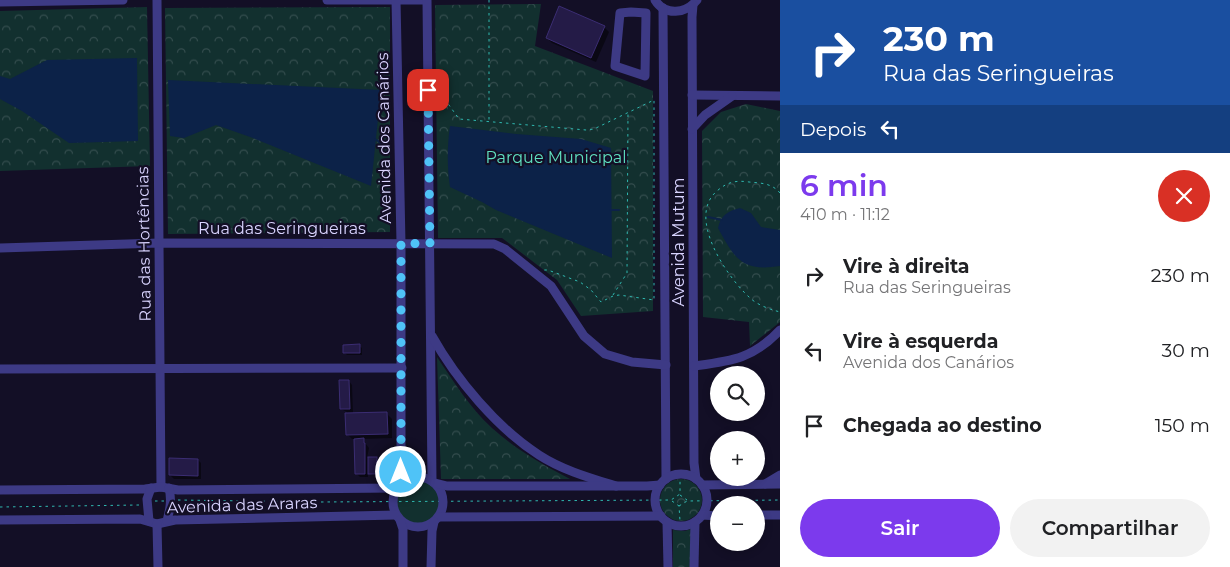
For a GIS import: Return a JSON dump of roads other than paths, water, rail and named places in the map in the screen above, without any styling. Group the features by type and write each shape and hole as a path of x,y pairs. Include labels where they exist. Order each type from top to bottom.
{"street":[{"path":"0,2 123,0"},
{"name":"Rua das Hortências","path":"156,0 160,368 165,487 171,500 167,521"},
{"path":"327,0 425,0 434,482 441,490 443,501 443,508 436,519 432,531 431,567"},
{"name":"Avenida dos Canários","path":"396,0 402,368 401,472 393,506 398,518"},
{"path":"654,0 663,8 679,12 698,2"},
{"name":"Avenida Mutum","path":"698,2 692,17 694,463 699,482 706,495 706,505 702,515"},
{"name":"Avenida Mutum","path":"663,8 666,365 663,482 656,492 655,500 657,509 664,519"},
{"path":"620,13 646,13 646,53 645,76 615,66 620,13"},
{"path":"646,53 662,51"},
{"path":"692,95 780,96"},
{"path":"692,129 705,116 733,95"},
{"name":"Rua das Seringueiras","path":"0,248 159,244 494,244 505,249 551,286 584,336 605,354 632,362 666,365"},
{"path":"694,366 741,358 757,351 780,330"},
{"path":"431,335 451,367 469,390 508,432 539,455 570,471 616,486"},
{"path":"0,369 402,368"},
{"path":"434,482 447,486 647,486 663,482 681,474 699,482 710,482"},
{"path":"765,484 780,475"},
{"name":"Avenida das Araras","path":"0,490 165,487 178,490 397,486 414,476 424,477 434,482"},
{"path":"765,484 780,484"},
{"path":"151,488 147,503 153,522 158,567"},
{"path":"436,519 664,519 681,526 695,522 702,515 710,515"},
{"path":"765,515 780,515"},
{"path":"398,518 403,529 403,567"},
{"name":"Avenida das Araras","path":"0,520 140,519 153,522 398,518 408,525 417,527 426,526 436,519"},
{"path":"664,519 668,567"},
{"path":"694,567 695,522"}],"water":[{"path":"137,58 138,141 69,143 22,111 0,99 0,76 10,79 47,60"},
{"path":"168,80 381,90 371,186 216,125 184,138 170,136"},
{"path":"450,126 581,139 611,148 612,258 496,210 450,187 448,142"},
{"path":"740,208 751,213 761,227 780,230 780,266 757,267 748,265 741,261 730,248 718,228 726,214"}],"waterway":[{"path":"375,139 385,146"},
{"path":"610,210 619,210"},
{"path":"708,217 722,220"}],"park label":[{"name":"Parque Municipal","path":"556,157"}]}
